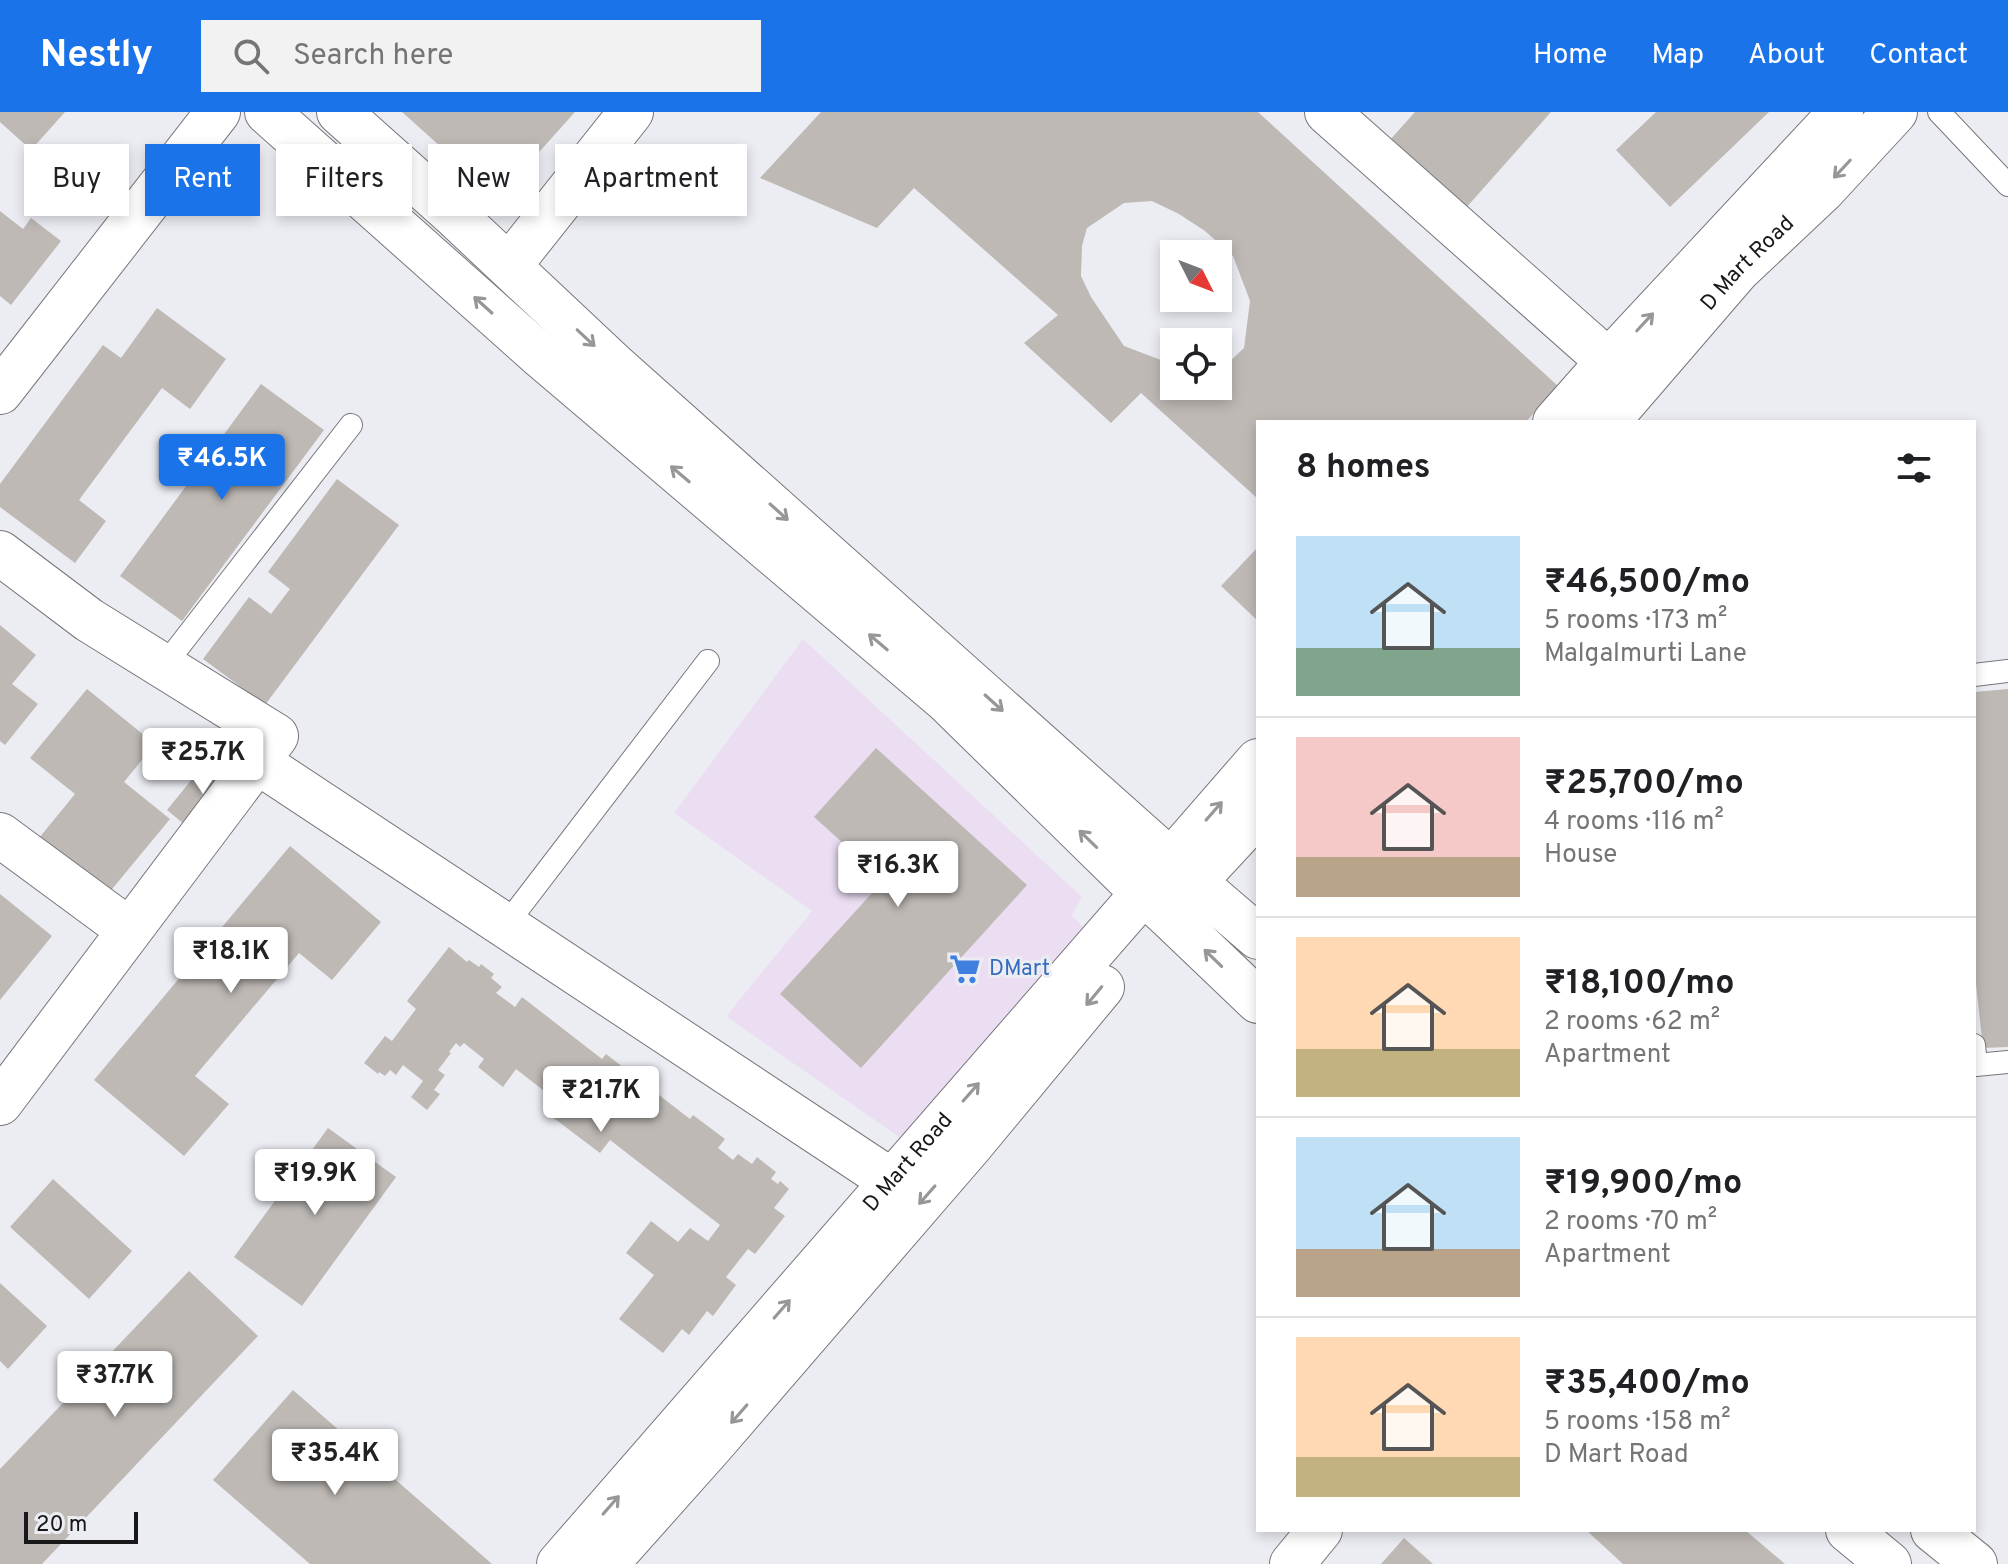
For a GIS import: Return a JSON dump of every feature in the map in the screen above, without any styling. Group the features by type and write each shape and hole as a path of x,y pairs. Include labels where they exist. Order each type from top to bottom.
{"street":[{"path":"0,392 218,112"},
{"path":"267,112 542,357 938,673"},
{"path":"339,112 509,266 938,673 947,701 1169,888 1256,936"},
{"path":"509,266 631,112"},
{"name":"D Mart Road","path":"1608,420 1622,375 1841,112"},
{"name":"D Mart Road","path":"1558,420 1622,375 1738,270 1823,190 1895,112"},
{"path":"1355,121 1622,375"},
{"path":"0,553 89,620 276,736 0,1103"},
{"path":"258,762 893,1182"},
{"name":"D Mart Road","path":"606,1564 971,1145 1133,951 1169,888 1256,764"},
{"name":"D Mart Road","path":"559,1564 893,1182 1169,888 1256,815"},
{"path":"0,835 129,930"},
{"path":"1169,888 1256,998"},
{"path":"1292,1564 1318,1532"},
{"path":"1850,1532 1889,1564"},
{"path":"1935,1532 1975,1564"}],"lane":[{"path":"1939,112 2008,185"},
{"path":"163,667 351,425"},
{"path":"505,926 708,661"},
{"path":"1976,675 2008,671"},
{"path":"1976,1065 2008,1062"}],"shaded area":[{"path":"803,639 1082,897 1072,915 1088,933 902,1139 727,1017 812,911 674,813"}],"building":[{"path":"0,112 65,112 36,144 24,144 0,122"},
{"path":"402,112 575,112 539,152 539,144 438,144"},
{"path":"821,112 1258,112 1558,386 1528,420 1256,420 1256,497 1141,393 1111,423 1024,343 1058,315 914,188 877,228 760,178"},
{"path":"1415,112 1551,112 1465,209 1389,141"},
{"path":"1656,112 1769,112 1670,207 1616,150"},
{"path":"0,211 23,229 31,218 61,241 11,305 0,296"},
{"path":"157,308 226,359 190,409 162,388 79,500 106,521 75,563 0,507 0,484 103,345 121,358"},
{"path":"261,384 324,430 182,621 120,576"},
{"path":"337,479 399,525 265,705 203,659 249,597 271,614 290,589 268,572"},
{"path":"1256,549 1256,619 1221,586"},
{"path":"0,625 36,655 12,684 38,704 5,745 0,741"},
{"path":"87,689 155,744 124,782 170,819 108,894 39,838 75,794 30,758"},
{"path":"2008,689 2008,1047 1983,1048 1976,984 1976,692"},
{"path":"876,748 1027,885 861,1068 780,994 884,880 814,817"},
{"path":"210,757 239,781 196,834 167,810"},
{"path":"290,846 381,922 332,980 299,953 195,1076 229,1104 184,1156 94,1080"},
{"path":"0,894 52,936 0,1000"},
{"path":"449,947 467,962 469,960 479,967 481,964 494,974 491,978 502,987 496,993 515,1007 522,997 602,1059 606,1054 690,1119 693,1115 725,1139 718,1148 733,1160 738,1154 752,1164 757,1157 776,1172 771,1179 778,1184 780,1181 789,1189 774,1208 785,1216 755,1254 748,1249 726,1277 736,1285 713,1316 707,1311 689,1335 682,1329 663,1353 619,1319 654,1275 626,1253 651,1221 678,1242 690,1228 708,1241 720,1225 610,1140 600,1153 547,1113 557,1101 516,1069 503,1087 478,1067 484,1059 464,1043 460,1047 456,1043 438,1070 445,1075 434,1090 440,1094 427,1110 411,1097 423,1081 403,1065 396,1075 390,1070 385,1076 364,1063 385,1036 392,1041 416,1009 407,1001"},
{"path":"328,1128 396,1177 302,1306 234,1257"},
{"path":"53,1179 132,1251 89,1299 10,1227"},
{"path":"189,1271 258,1336 42,1564 0,1564 0,1469"},
{"path":"0,1283 47,1326 8,1369 0,1361"},
{"path":"293,1390 492,1564 310,1564 213,1480"},
{"path":"1588,1532 1747,1532 1785,1564 1623,1564"},
{"path":"1404,1538 1433,1564 1381,1564"}],"place":[{"name":"DMart","path":"965,969"}]}
